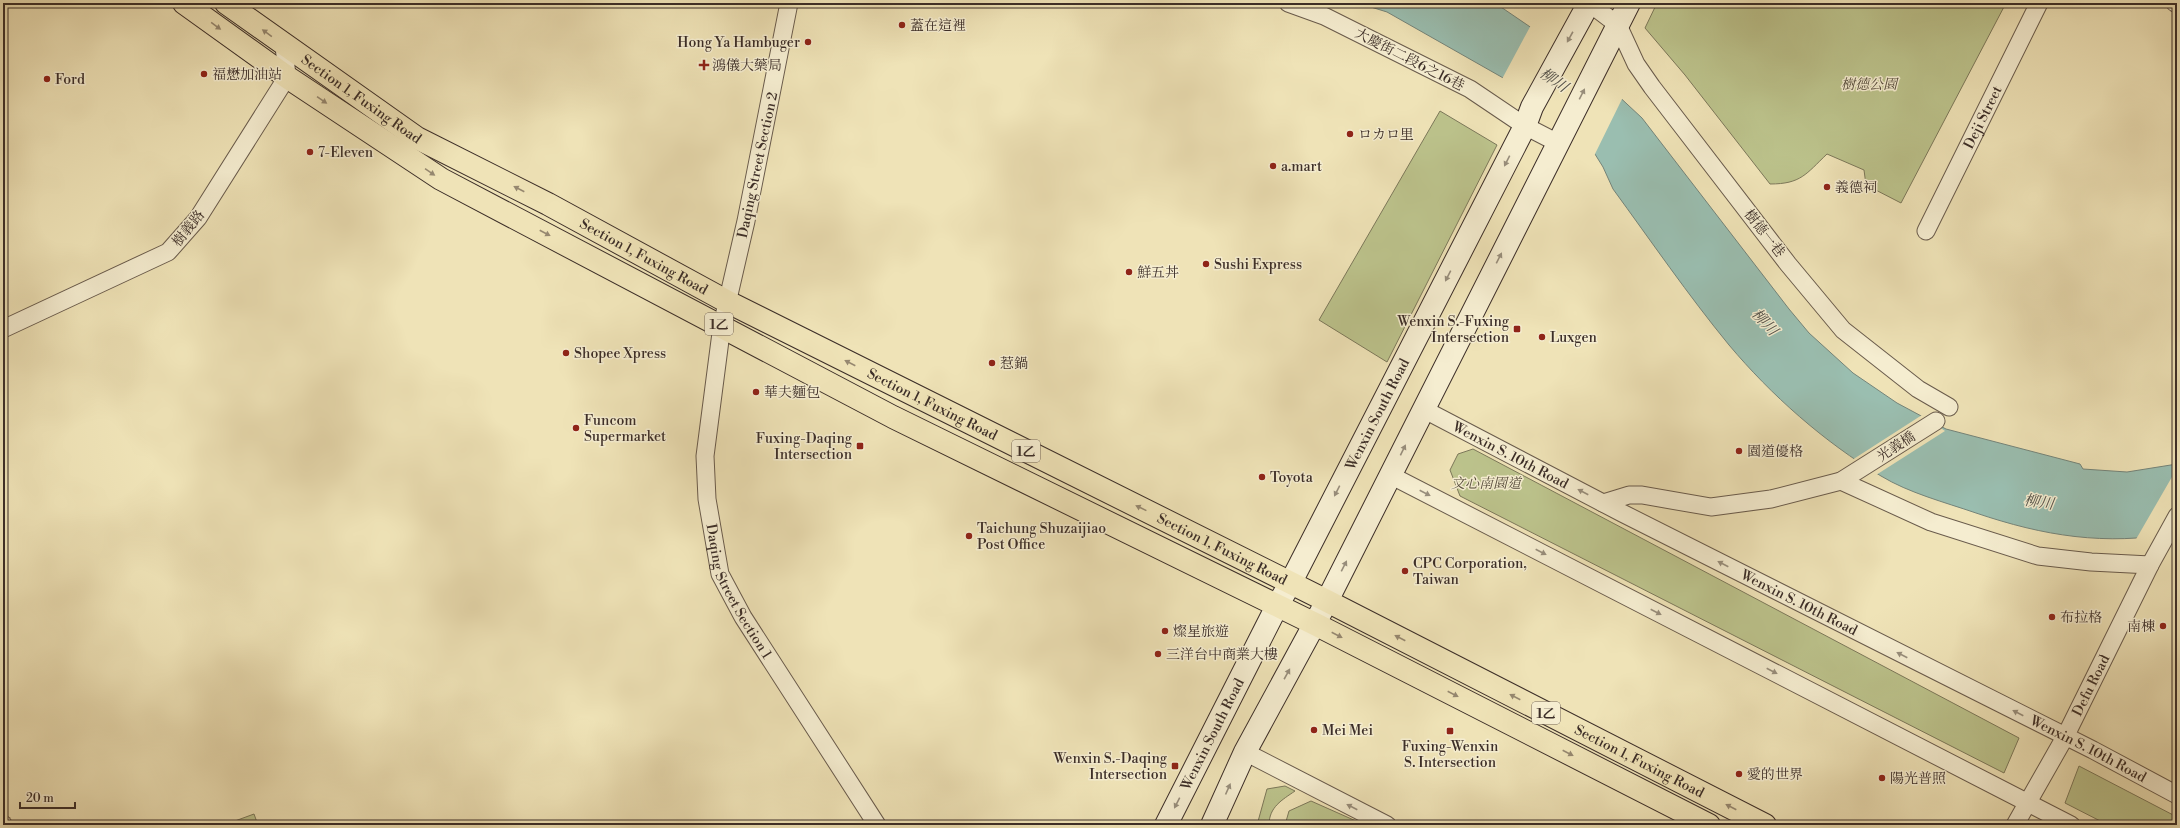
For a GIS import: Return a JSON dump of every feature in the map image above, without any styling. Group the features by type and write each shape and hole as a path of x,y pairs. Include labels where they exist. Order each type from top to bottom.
{"main road":[{"name":"Section 1, Fuxing Road","path":"184,3 287,77 441,179 893,417 1315,624 1709,825"},
{"name":"Section 1, Fuxing Road","path":"226,3 417,138 548,204 726,301 1327,600 1765,825"},
{"name":"Wenxin South Road","path":"1166,825 1529,116 1589,3"},
{"path":"1212,825 1245,752 1315,624 1629,3"}],"street":[{"name":"Daqing Street Section 2","path":"722,326 726,301 746,221 789,3"},
{"name":"大慶街二段6之16巷","path":"1288,3 1324,16 1470,89 1529,116 1561,136"},
{"path":"1589,3 1618,25"},
{"name":"Deji Street","path":"1926,231 2039,3"},
{"name":"樹德一巷","path":"1618,25 1636,64 1652,87 1788,264 1843,330 1918,388 1949,407"},
{"path":"284,45 287,77"},
{"name":"樹義路","path":"3,329 168,252 198,218 287,77"},
{"name":"Daqing Street Section 1","path":"722,326 705,456 707,499 720,574 743,617 876,825"},
{"name":"Wenxin S. 10th Road","path":"1423,409 1603,503 2177,795"},
{"name":"光義橋","path":"1603,503 1629,495 1642,495 1711,507 1771,499 1841,481 1936,420"},
{"path":"1390,475 2071,825"},
{"path":"1841,481 1931,522 2038,556 2091,562 2150,565"},
{"name":"Defu Road","path":"2015,825 2065,737 2150,565 2177,516"},
{"path":"1245,752 1387,825"}],"green space":[{"name":"樹德公園","path":"1657,3 2006,3 1901,203 1866,185 1864,170 1827,154 1808,172 1796,180 1780,184 1770,184 1685,75 1645,28"},
{"path":"1440,111 1497,145 1387,362 1319,320"},
{"name":"文心南園道","path":"1473,449 2019,738 2004,773 1460,496 1450,470 1458,454"},
{"path":"2079,766 2177,817 2177,825 2108,825 2065,803"},
{"path":"1285,786 1295,791 1277,805 1271,813 1269,825 1257,825 1267,789"},
{"path":"1311,801 1365,825 1285,825 1289,811"},
{"path":"254,814 258,825 224,825"}],"water":[{"name":"柳川","path":"1358,3 1495,3 1583,63 1642,118 1789,309 1809,333 1853,373 1897,403 1946,429 2080,464 2083,469 2127,472 2177,464 2177,533 2125,539 2075,536 2026,528 1915,492 1892,482 1860,463 1819,433 1799,416 1762,382 1729,345 1684,287 1613,189 1603,167 1575,122 1505,79 1387,12"}],"pier":[{"path":"1531,25 1584,61 1623,97 1594,156 1573,124 1502,79"},
{"path":"1922,415 1945,431 1876,475 1852,460"},
{"path":"2176,470 2177,535 2135,541"}],"place":[{"name":"蓋在這裡","path":"902,25"},
{"name":"Hong Ya Hambuger","path":"808,42"},
{"name":"鴻儀大藥局","path":"704,65"},
{"name":"福懋加油站","path":"204,74"},
{"name":"Ford","path":"47,79"},
{"name":"ロカロ里","path":"1350,134"},
{"name":"7-Eleven","path":"310,152"},
{"name":"a.mart","path":"1273,166"},
{"name":"義德祠","path":"1827,187"},
{"name":"Sushi Express","path":"1206,264"},
{"name":"鮮五丼","path":"1129,272"},
{"name":"Wenxin S.-Fuxing Intersection","path":"1517,329"},
{"name":"Luxgen","path":"1542,337"},
{"name":"Shopee Xpress","path":"566,353"},
{"name":"惹鍋","path":"992,363"},
{"name":"華夫麵包","path":"756,392"},
{"name":"Funcom Supermarket","path":"576,428"},
{"name":"Fuxing-Daqing Intersection","path":"860,446"},
{"name":"園道優格","path":"1739,451"},
{"name":"Toyota","path":"1262,477"},
{"name":"Taichung Shuzaijiao Post Office","path":"969,536"},
{"name":"CPC Corporation, Taiwan","path":"1405,571"},
{"name":"布拉格","path":"2052,617"},
{"name":"南棟","path":"2163,626"},
{"name":"燦星旅遊","path":"1165,631"},
{"name":"三洋台中商業大樓","path":"1158,654"},
{"name":"Mei Mei","path":"1314,730"},
{"name":"Fuxing-Wenxin S. Intersection","path":"1450,731"},
{"name":"Wenxin S.-Daqing Intersection","path":"1175,766"},
{"name":"愛的世界","path":"1739,774"},
{"name":"陽光普照","path":"1882,778"}]}
